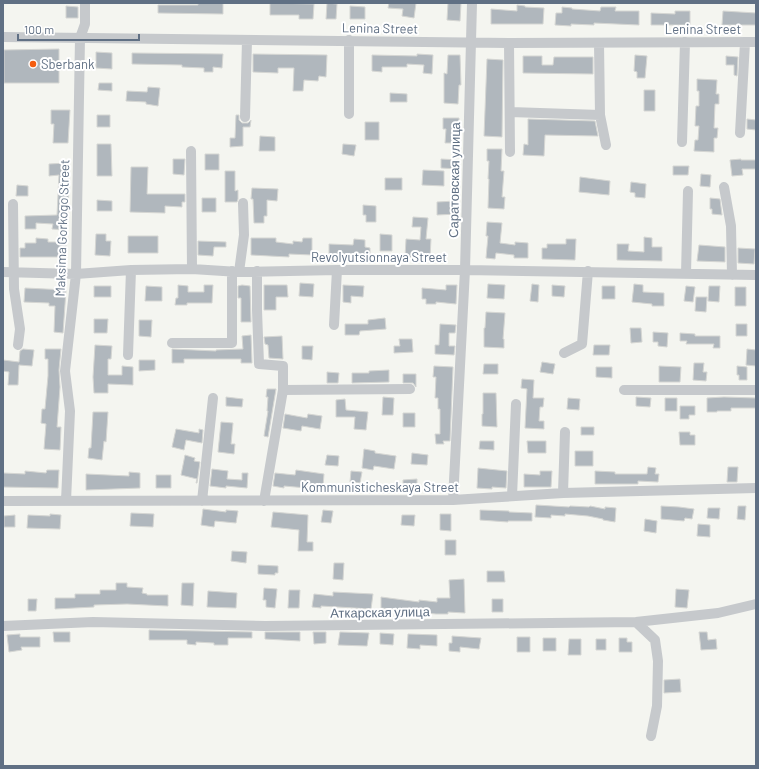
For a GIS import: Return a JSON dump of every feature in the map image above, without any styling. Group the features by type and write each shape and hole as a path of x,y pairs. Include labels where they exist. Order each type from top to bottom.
{"street":[{"name":"Maksima Gorkogo Street","path":"66,501 70,411 65,371 76,274 80,38 85,24 85,3"},
{"name":"Саратовская улица","path":"453,500 465,270 472,3"},
{"name":"Lenina Street","path":"3,37 509,43 756,42"},
{"path":"245,117 247,40"},
{"path":"349,40 349,114"},
{"path":"682,142 685,42"},
{"path":"740,133 745,42"},
{"path":"509,43 510,152"},
{"path":"599,43 600,115 606,145"},
{"path":"510,112 600,115"},
{"path":"191,151 192,269"},
{"path":"724,187 730,226 732,275"},
{"path":"686,274 688,191"},
{"path":"172,343 232,343 236,271 244,235 243,203"},
{"path":"13,204 14,289 20,329 18,345"},
{"name":"Revolyutsionnaya Street","path":"3,272 76,274 131,270 192,269 236,271 465,270 756,275"},
{"path":"128,355 131,270"},
{"path":"334,324 337,270"},
{"path":"257,271 259,364 283,366 282,390 264,501"},
{"path":"564,353 582,344 588,271"},
{"path":"282,390 410,389"},
{"path":"624,390 756,390"},
{"path":"202,501 213,398"},
{"path":"512,496 516,404"},
{"path":"563,493 565,432"},
{"name":"Kommunisticheskaya Street","path":"3,501 453,500 563,493 756,488"},
{"name":"Аткарская улица","path":"3,626 93,622 265,626 636,622 718,613 756,604"},
{"path":"636,622 655,640 658,660 657,706 651,736"}],"building":[{"path":"198,3 223,3 223,14 158,13 158,5 198,5"},
{"path":"270,3 314,4 313,19 299,19 299,15 270,15"},
{"path":"327,3 337,4 336,19 326,19"},
{"path":"389,3 416,3 414,18 402,16 403,9 388,8"},
{"path":"448,3 461,3 460,21 447,20"},
{"path":"517,5 544,8 543,24 491,24 491,9 517,11"},
{"path":"66,6 78,7 78,18 66,18"},
{"path":"350,6 365,7 365,19 350,19"},
{"path":"562,7 600,11 601,7 616,7 615,11 639,11 639,25 594,23 594,25 555,25 556,13 562,13"},
{"path":"675,11 690,11 690,25 651,25 651,13 675,14"},
{"path":"723,11 756,13 756,25 722,25"},
{"path":"59,49 59,83 4,83 4,50"},
{"path":"96,52 112,53 112,69 96,68"},
{"path":"132,53 223,54 222,68 213,67 213,72 204,72 204,68 182,67 182,65 132,64"},
{"path":"253,54 327,55 326,77 319,76 318,81 304,80 303,91 293,91 294,68 278,68 278,73 253,72"},
{"path":"417,54 433,55 432,74 423,73 424,65 407,64 407,67 382,67 382,72 372,71 372,55 417,56"},
{"path":"448,55 460,55 461,85 459,85 458,104 444,103 444,73 447,74"},
{"path":"635,55 647,56 645,78 637,78 637,72 634,71"},
{"path":"523,56 542,56 542,65 553,65 554,57 593,57 593,74 523,73"},
{"path":"726,56 738,57 737,76 734,75 734,65 726,65"},
{"path":"487,59 503,60 502,137 484,136"},
{"path":"697,79 717,80 716,94 719,94 719,104 715,104 714,128 718,128 717,138 714,138 714,152 694,151 695,140 698,140 699,126 695,126 696,106 699,106"},
{"path":"99,83 112,83 112,91 98,90"},
{"path":"148,87 160,88 158,106 146,104 146,102 126,101 127,91 147,92"},
{"path":"644,90 655,90 655,111 644,111"},
{"path":"390,93 407,94 407,102 390,102"},
{"path":"51,110 70,110 68,143 53,143 54,124 51,124"},
{"path":"97,115 110,115 110,127 97,127"},
{"path":"236,115 239,115 239,120 242,123 248,123 251,120 250,127 243,127 243,146 230,147 230,138 235,138"},
{"path":"443,118 459,118 459,143 445,143 446,129 443,129"},
{"path":"528,119 595,121 598,136 545,135 544,156 523,155 524,144 528,145"},
{"path":"747,119 756,120 756,130 747,129"},
{"path":"365,122 379,122 379,140 365,140"},
{"path":"260,136 275,137 275,151 259,151"},
{"path":"97,144 111,144 112,176 97,176"},
{"path":"343,144 356,145 354,156 342,154"},
{"path":"487,149 502,149 501,171 504,171 502,197 505,197 504,209 488,208 489,161 487,161"},
{"path":"205,154 219,154 219,170 205,170"},
{"path":"173,159 185,159 184,175 173,174"},
{"path":"441,159 459,160 459,169 441,168"},
{"path":"730,160 756,160 756,169 742,169 743,175 732,176"},
{"path":"67,163 69,186 67,230 52,229 53,224 36,223 36,229 25,229 25,216 57,215 59,175 49,176 49,164"},
{"path":"673,166 689,166 688,175 673,175"},
{"path":"131,167 148,167 147,194 185,194 185,202 182,202 182,207 165,206 165,213 130,212"},
{"path":"423,170 444,171 444,186 422,185"},
{"path":"225,171 235,171 235,191 238,190 237,202 225,202"},
{"path":"701,174 711,175 710,187 700,186"},
{"path":"580,177 610,181 609,195 579,192"},
{"path":"385,178 402,178 402,190 385,190"},
{"path":"631,182 646,184 645,198 635,197 635,193 630,192"},
{"path":"17,185 28,186 28,196 16,196"},
{"path":"252,188 278,189 277,201 267,200 267,216 264,216 264,223 254,223 253,199 251,199"},
{"path":"202,198 216,198 216,212 202,212"},
{"path":"710,198 720,199 722,215 712,214 712,209 710,209"},
{"path":"97,200 112,201 112,211 97,211"},
{"path":"456,201 457,214 437,215 437,202"},
{"path":"363,205 376,206 376,222 366,222 366,215 363,215"},
{"path":"413,217 428,218 426,239 431,239 430,258 405,257 406,239 420,240 421,227 412,227"},
{"path":"487,222 502,223 500,243 515,245 515,242 528,243 528,258 514,258 514,255 496,253 495,259 486,258 488,236 486,236"},
{"path":"96,234 106,234 106,241 111,241 110,256 95,255"},
{"path":"380,234 392,235 392,251 380,251"},
{"path":"128,236 158,236 158,253 128,253"},
{"path":"644,237 652,238 652,247 662,247 662,261 617,260 617,244 629,244 628,251 644,252"},
{"path":"36,238 48,239 48,242 66,242 66,257 20,257 20,248 25,248 25,243 36,243"},
{"path":"251,238 276,238 276,242 293,244 293,241 302,242 303,238 312,238 312,255 289,254 289,257 251,255"},
{"path":"354,239 365,240 365,247 370,248 370,257 329,255 329,244 353,245"},
{"path":"566,239 576,239 575,260 542,259 542,248 547,248 547,244 566,244"},
{"path":"198,241 226,242 226,247 214,247 213,256 198,255"},
{"path":"699,245 725,247 725,262 697,261"},
{"path":"738,248 755,249 754,264 738,263"},
{"path":"300,283 314,284 313,297 299,296"},
{"path":"488,284 505,285 504,299 487,298"},
{"path":"532,284 539,285 538,302 530,301"},
{"path":"634,284 643,285 643,292 664,293 664,306 652,306 652,304 632,302"},
{"path":"178,285 188,286 188,292 204,292 204,285 213,285 212,303 187,303 187,305 175,305 176,298 178,298"},
{"path":"264,285 287,285 288,297 276,297 276,310 264,310"},
{"path":"343,285 364,286 363,297 351,296 351,303 343,302"},
{"path":"446,285 457,285 456,304 436,302 436,304 426,304 426,299 422,299 422,288 446,290"},
{"path":"552,285 565,286 564,297 552,296"},
{"path":"94,286 111,286 111,297 94,297"},
{"path":"146,286 162,287 162,301 145,301"},
{"path":"238,286 250,286 251,322 241,322 241,298 238,298"},
{"path":"602,286 615,286 615,299 602,299"},
{"path":"686,286 695,287 693,302 684,301"},
{"path":"709,286 720,286 719,302 708,301"},
{"path":"735,287 746,287 746,306 735,306"},
{"path":"25,288 66,290 63,333 54,332 55,306 49,306 49,303 24,302"},
{"path":"696,297 707,297 706,312 695,311"},
{"path":"486,312 505,313 503,339 504,348 484,347"},
{"path":"385,318 386,329 360,331 359,335 345,335 345,324 368,324 368,320"},
{"path":"94,319 108,319 107,333 94,333"},
{"path":"139,320 152,320 151,337 139,336"},
{"path":"440,324 456,325 455,333 449,333 449,346 455,346 454,355 435,354 435,345 439,345"},
{"path":"736,324 747,324 747,336 736,336"},
{"path":"630,328 641,328 642,342 631,343"},
{"path":"653,332 668,333 667,347 658,346 658,342 653,342"},
{"path":"680,333 695,334 695,336 720,336 720,348 713,348 714,344 686,344 687,341 680,341"},
{"path":"251,335 252,363 241,363 241,359 184,359 184,363 172,363 172,349 216,351 243,349 242,336"},
{"path":"282,336 283,359 269,358 268,345 265,344 264,337"},
{"path":"399,339 412,339 413,352 394,353 394,346 400,346"},
{"path":"95,345 112,346 111,359 108,359 108,375 122,375 122,366 133,367 133,385 108,384 108,393 94,393 93,377"},
{"path":"594,345 610,345 609,355 593,355"},
{"path":"302,346 313,346 312,360 302,359"},
{"path":"23,349 34,350 32,366 19,365 18,385 8,385 9,372 3,371 3,360 19,362 20,351"},
{"path":"45,349 61,349 57,427 61,427 60,450 44,449 46,424 41,423 42,409 45,409 48,376 48,359 45,359"},
{"path":"747,349 756,350 756,366 746,365"},
{"path":"139,360 155,360 155,370 139,371"},
{"path":"542,362 555,364 553,374 540,372"},
{"path":"694,363 704,363 703,372 707,372 706,381 693,380"},
{"path":"484,364 498,364 498,374 483,374"},
{"path":"434,366 453,367 450,441 443,441 444,444 436,444 435,434 440,434 440,409 438,409 438,398 435,398 436,377 433,377"},
{"path":"659,366 681,367 680,382 659,382"},
{"path":"737,366 747,367 747,380 739,380 739,375 737,375"},
{"path":"596,367 612,367 612,378 596,377"},
{"path":"389,370 389,382 352,383 352,373 369,373 369,371"},
{"path":"327,372 339,373 338,383 327,383"},
{"path":"403,374 416,374 416,387 413,383 403,383"},
{"path":"522,379 534,380 533,398 544,398 543,407 540,407 539,421 544,421 544,429 525,428 527,389 521,388"},
{"path":"267,389 276,389 268,437 264,436 268,411 268,397 266,397"},
{"path":"483,393 496,393 497,427 482,426"},
{"path":"226,397 243,399 242,407 226,406"},
{"path":"383,397 394,398 393,415 382,415"},
{"path":"636,397 651,398 650,407 636,406"},
{"path":"568,398 580,399 579,410 567,409"},
{"path":"665,398 677,398 677,411 665,411"},
{"path":"707,398 756,398 756,408 731,408 731,411 707,412"},
{"path":"345,399 346,410 368,412 366,430 354,429 355,417 336,417 336,400"},
{"path":"680,406 695,406 695,415 689,415 689,419 680,419"},
{"path":"93,412 108,412 106,442 104,441 102,460 88,458 89,448 91,448"},
{"path":"403,413 415,413 415,427 403,427"},
{"path":"285,414 307,418 308,414 322,416 320,429 302,426 301,431 283,428"},
{"path":"221,422 233,423 231,444 235,444 234,454 218,452"},
{"path":"581,427 594,427 594,435 581,435"},
{"path":"176,429 199,433 199,429 203,430 202,443 186,440 184,450 172,447"},
{"path":"679,432 690,432 690,435 695,435 695,445 680,445"},
{"path":"480,441 494,441 494,450 479,449"},
{"path":"527,441 546,441 546,453 528,453"},
{"path":"364,449 375,451 375,453 396,456 394,469 374,466 373,470 362,468"},
{"path":"575,451 593,451 593,466 575,466"},
{"path":"412,453 428,455 427,465 411,464"},
{"path":"185,455 195,458 194,461 200,462 197,483 197,479 181,475"},
{"path":"327,455 339,456 338,466 325,465"},
{"path":"648,467 656,468 655,474 659,474 658,482 638,481 638,484 595,484 595,471 615,472 615,474 647,474"},
{"path":"728,467 738,467 737,482 727,482"},
{"path":"478,468 507,471 506,488 477,488"},
{"path":"212,469 228,471 227,479 242,480 242,473 248,473 247,488 210,486"},
{"path":"47,470 59,470 58,488 3,487 3,473 25,474 25,471 46,473"},
{"path":"296,470 324,474 323,487 308,485 307,488 284,486 284,488 273,486 275,473 295,475"},
{"path":"351,471 362,472 360,483 350,482"},
{"path":"540,471 552,471 551,487 524,487 524,474 540,475"},
{"path":"129,472 140,473 140,488 86,490 86,474 129,476"},
{"path":"156,475 171,475 171,488 156,488"},
{"path":"417,479 417,488 403,488 403,480"},
{"path":"536,505 569,507 590,506 605,509 605,507 616,508 615,522 588,516 565,514 565,516 551,515 551,518 535,517"},
{"path":"661,506 694,509 692,519 685,518 684,521 661,519"},
{"path":"738,506 746,506 745,520 737,519"},
{"path":"708,508 720,508 719,519 707,518"},
{"path":"203,509 226,512 226,510 238,511 236,523 215,521 214,527 201,525"},
{"path":"323,510 333,511 331,523 321,522"},
{"path":"480,510 532,513 532,521 508,522 480,520"},
{"path":"273,512 308,515 307,542 313,542 313,551 298,551 299,530 271,527"},
{"path":"131,513 154,514 153,527 130,526"},
{"path":"50,514 61,515 60,529 27,528 28,515 50,516"},
{"path":"440,514 451,514 451,531 440,530"},
{"path":"15,515 15,527 4,527 4,516"},
{"path":"402,515 415,515 414,526 401,525"},
{"path":"645,519 657,521 656,533 644,531"},
{"path":"698,524 710,525 710,537 697,536"},
{"path":"445,540 456,540 456,555 445,555"},
{"path":"232,551 247,552 246,563 231,561"},
{"path":"334,563 344,563 343,580 333,579"},
{"path":"258,565 278,566 278,573 275,573 275,575 258,574"},
{"path":"487,571 504,571 505,582 487,582"},
{"path":"464,579 465,613 448,612 448,614 436,614 381,608 381,597 419,602 419,600 437,602 437,598 450,598 449,580"},
{"path":"116,583 127,583 127,587 143,588 142,593 147,595 168,595 168,606 127,604 94,605 94,607 55,609 55,598 75,598 75,594 100,594 100,590 116,590"},
{"path":"182,583 194,583 193,606 181,605"},
{"path":"264,588 277,589 275,608 266,607 266,600 263,600"},
{"path":"676,589 689,590 687,608 675,607"},
{"path":"289,590 300,590 299,608 288,608"},
{"path":"208,591 237,593 236,608 207,607"},
{"path":"333,592 373,594 371,609 321,606 321,608 312,607 314,594 333,596"},
{"path":"28,599 37,599 36,611 28,611"},
{"path":"492,599 503,599 503,612 492,612"},
{"path":"149,630 252,632 252,638 228,638 228,645 214,645 214,643 196,642 196,645 187,644 187,640 149,640"},
{"path":"53,632 70,632 70,642 54,642"},
{"path":"265,632 300,632 300,641 265,639"},
{"path":"313,632 326,632 326,643 314,644"},
{"path":"340,632 369,633 367,646 338,645"},
{"path":"699,632 707,632 708,640 716,639 717,649 701,650"},
{"path":"380,633 394,634 393,645 380,644"},
{"path":"20,634 20,637 40,637 40,647 21,647 22,650 9,652 7,635"},
{"path":"408,634 437,635 437,646 420,645 420,649 407,648"},
{"path":"452,636 481,638 479,649 460,647 460,652 449,651 449,643 452,643"},
{"path":"517,637 530,637 530,652 517,652"},
{"path":"543,638 556,638 556,651 543,651"},
{"path":"619,638 627,638 627,642 632,642 632,652 619,652"},
{"path":"569,639 581,639 581,655 568,655"},
{"path":"596,639 606,639 606,650 596,650"},
{"path":"680,679 681,692 664,693 664,680"}],"place":[{"name":"Sberbank","path":"33,64"}]}
